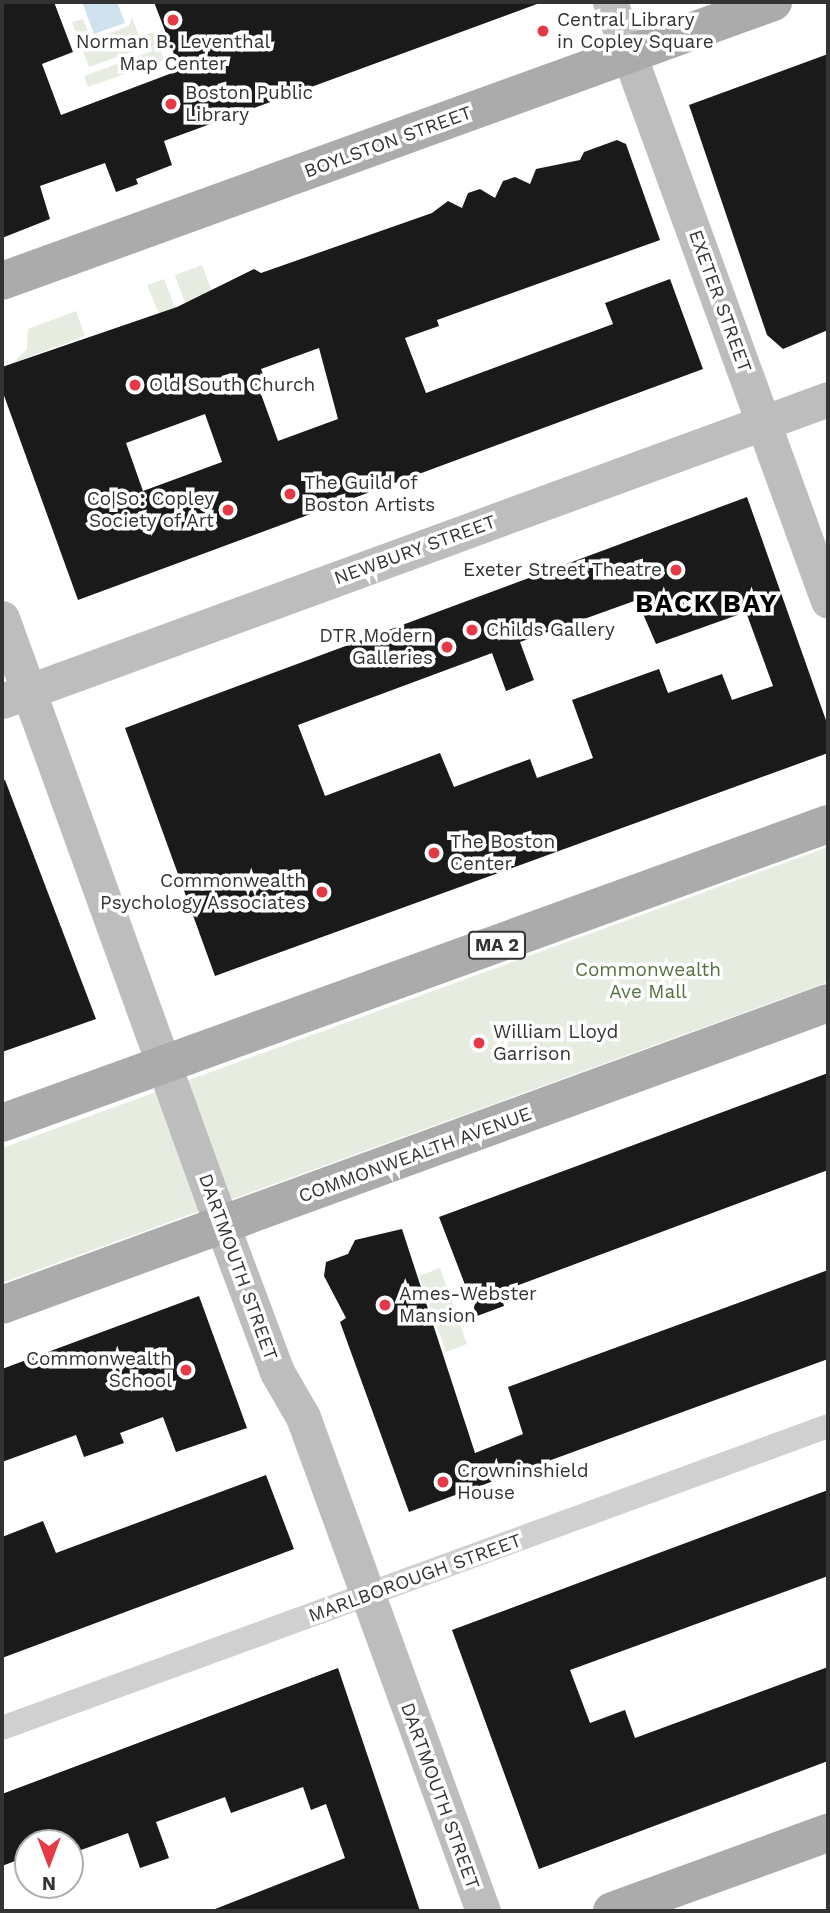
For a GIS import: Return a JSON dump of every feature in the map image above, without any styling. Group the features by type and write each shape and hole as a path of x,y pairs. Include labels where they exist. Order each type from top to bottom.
{"main road":[{"name":"EXETER STREET","path":"610,2 828,601"},
{"name":"BOYLSTON STREET","path":"2,281 773,2"},
{"name":"NEWBURY STREET","path":"14,697 828,399"},
{"name":"DARTMOUTH STREET","path":"2,618 14,697 165,1064 277,1372 303,1417 483,1911"},
{"name":"MA 2","path":"2,1123 828,824"},
{"name":"COMMONWEALTH AVENUE","path":"2,1305 828,1003"},
{"path":"612,1911 828,1833"}],"street":[{"name":"MARLBOROUGH STREET","path":"2,1728 828,1426"}],"green space":[{"path":"132,17 143,48 89,67 72,22 83,19 91,40 129,26"},
{"path":"153,32 164,60 88,87 84,76 152,51 146,35"},
{"path":"202,265 212,291 185,303 175,275"},
{"path":"164,279 175,308 159,314 147,285"},
{"path":"76,311 85,336 13,363 27,349 28,329"},
{"name":"Commonwealth Ave Mall","path":"828,847 828,982 2,1283 2,1148"},
{"path":"440,1268 467,1344 446,1352 419,1276"}],"water":[{"path":"82,2 117,2 125,23 94,34"}],"building":[{"name":"Boston Public Library","path":"2,2 54,2 73,52 42,64 61,115 180,70 154,2 537,4 164,141 172,165 136,179 138,184 116,192 105,163 40,186 50,219 2,238"},
{"path":"828,54 828,330 783,349 767,335 689,105"},
{"path":"617,140 626,144 660,240 437,320 439,326 405,338 426,393 613,324 605,303 670,279 703,369 78,600 2,390 2,367 177,307 254,269 261,273 432,213 448,201 462,208 468,193 480,189 495,198 503,181 515,177 530,184 536,169 580,160 584,152","holes":["319,348 338,419 278,441 261,394 269,390 261,369","205,414 222,462 143,491 126,443"]},
{"path":"747,497 828,726 828,753 215,976 125,728","holes":["637,600 656,644 746,612 773,686 732,700 722,674 668,693 659,669 572,700 593,758 537,778 530,759 454,787 440,753 325,796 298,725 492,653 506,691 534,680 520,642"]},
{"path":"5,780 96,1019 2,1052 2,781"},
{"path":"828,1073 828,1170 500,1292 504,1306 477,1316 439,1217"},
{"path":"402,1229 475,1453 523,1434 508,1387 828,1270 828,1359 409,1512 340,1322 346,1318 324,1276 326,1262 348,1254 355,1240"},
{"path":"199,1296 247,1428 176,1452 163,1417 120,1433 124,1443 84,1457 76,1435 2,1462 2,1369"},
{"path":"266,1475 294,1549 2,1658 2,1537 43,1521 56,1553"},
{"path":"828,1490 828,1576 570,1670 590,1723 625,1710 635,1738 828,1667 828,1761 539,1869 452,1630"},
{"path":"338,1668 420,1911 210,1911 345,1858 326,1804 311,1810 303,1787 231,1813 225,1797 156,1822 169,1858 140,1868 128,1833 84,1849 84,1829 14,1829 14,1861 2,1866 2,1794"}],"place":[{"name":"Norman B. Leventhal Map Center","path":"173,20"},
{"name":"Central Library in Copley Square","path":"543,31"},
{"name":"Boston Public Library","path":"171,104"},
{"name":"Old South Church","path":"135,385"},
{"name":"The Guild of Boston Artists","path":"290,494"},
{"name":"Co|So: Copley Society of Art","path":"228,510"},
{"name":"Exeter Street Theatre","path":"676,570"},
{"name":"Childs Gallery","path":"472,630"},
{"name":"DTR Modern Galleries","path":"447,647"},
{"name":"The Boston Center","path":"434,853"},
{"name":"Commonwealth Psychology Associates","path":"322,892"},
{"name":"William Lloyd Garrison","path":"479,1043"},
{"name":"Ames-Webster Mansion","path":"385,1305"},
{"name":"Commonwealth School","path":"186,1370"},
{"name":"Crowninshield House","path":"443,1482"}],"district":[{"name":"BACK BAY","path":"707,604"}]}
